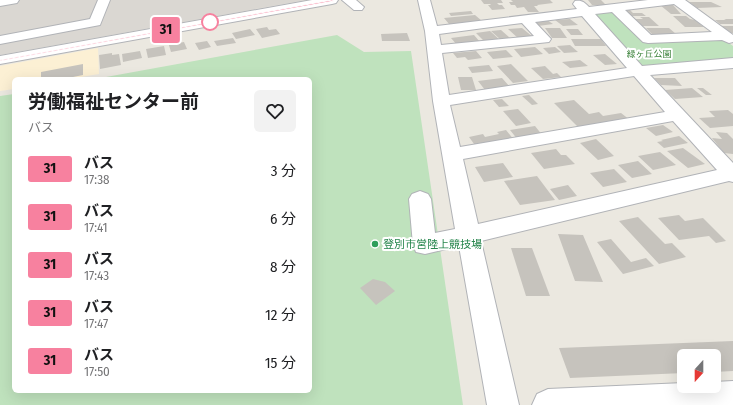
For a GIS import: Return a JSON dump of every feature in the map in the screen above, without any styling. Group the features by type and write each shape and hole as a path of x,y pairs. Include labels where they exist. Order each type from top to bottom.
{"street":[{"path":"0,2 13,0"},
{"path":"0,40 95,22 104,0"},
{"path":"0,60 332,0"},
{"path":"424,0 432,31 441,101 502,405"},
{"path":"576,0 677,115 733,174"},
{"path":"432,31 616,9 676,0 729,39"},
{"path":"616,9 648,39 729,39"},
{"path":"434,50 544,38 526,20"},
{"path":"441,101 638,71 733,63"},
{"path":"452,155 677,115"},
{"path":"420,199 424,245 733,174"},
{"path":"548,405 733,397"}],"shaded area":[{"path":"0,0 306,0 0,55"},
{"path":"98,48 99,74 81,77 12,77 12,89 0,91 0,66"}],"green space":[{"name":"緑ヶ丘公園","path":"616,10 648,40 722,38 733,46 733,59 643,69 592,14"},
{"name":"登別市営陸上競技場","path":"337,35 364,52 411,51 463,405 0,405 0,96 12,94 12,393 312,393 312,77 106,77"}],"building":[{"path":"481,0 501,0 503,3 497,3 502,5 505,9 492,10 488,5 491,5 490,4 484,4"},
{"path":"511,0 550,0 553,3 534,6 539,12 528,12 524,7 517,8 515,5 511,5 509,2 513,2"},
{"path":"588,0 601,0 606,5 592,5"},
{"path":"689,2 711,2 722,7 697,8"},
{"path":"660,5 673,5 681,14 671,14"},
{"path":"625,10 630,10 633,13 642,13 646,16 631,16"},
{"path":"471,11 473,14 451,16 449,13"},
{"path":"475,15 482,21 449,24 444,18"},
{"path":"673,16 686,16 695,20 704,27 685,27"},
{"path":"640,17 649,17 659,26 642,26 635,19 643,19"},
{"path":"570,19 578,25 563,26 555,20"},
{"path":"724,19 733,19 733,24 720,24 715,20 726,20"},
{"path":"547,20 553,24 538,26 532,21"},
{"path":"721,26 733,26 733,33 731,33"},
{"path":"267,27 269,30 276,29 280,34 262,38 256,29"},
{"path":"522,28 533,37 519,39 508,29"},
{"path":"545,28 560,28 567,38 552,38"},
{"path":"646,28 669,28 676,34 652,34"},
{"path":"250,29 255,35 236,39 232,33"},
{"path":"566,29 578,29 583,35 571,35"},
{"path":"501,30 511,39 501,40 491,31"},
{"path":"490,31 500,40 485,42 476,33"},
{"path":"407,33 410,41 382,41 381,34"},
{"path":"474,35 480,42 457,45 451,38"},
{"path":"233,38 236,43 217,46 214,41"},
{"path":"571,39 601,39 606,46 575,46"},
{"path":"177,40 178,43 184,42 187,49 171,52 168,42"},
{"path":"207,41 211,47 199,50 195,43"},
{"path":"570,45 578,52 564,53 557,46"},
{"path":"164,46 166,55 148,58 146,49"},
{"path":"535,47 543,54 521,57 514,49"},
{"path":"555,47 561,52 549,54 543,48"},
{"path":"506,50 513,57 493,59 487,52"},
{"path":"140,51 142,58 123,62 122,54"},
{"path":"476,51 482,58 468,60 465,57 457,58 453,53"},
{"path":"112,53 112,55 119,54 121,65 100,69 99,55"},
{"path":"605,54 617,64 605,65 593,55"},
{"path":"580,60 588,66 570,68 562,62"},
{"path":"83,64 83,75 73,77 41,77 41,72"},
{"path":"511,64 528,81 513,83 497,66"},
{"path":"489,65 493,71 472,73 468,67"},
{"path":"545,66 553,74 557,73 561,77 543,79 531,68"},
{"path":"458,77 472,77 476,90 461,90"},
{"path":"502,78 510,87 485,90 478,81"},
{"path":"654,78 675,78 682,86 661,85"},
{"path":"692,88 703,97 675,99 665,90"},
{"path":"697,88 703,88 712,95 706,95"},
{"path":"529,95 538,104 532,105 522,96"},
{"path":"502,99 509,106 499,107 493,100"},
{"path":"574,100 589,114 599,112 603,116 621,113 630,120 579,128 554,103"},
{"path":"518,109 531,123 516,126 503,111"},
{"path":"728,110 733,114 733,126 710,128 699,118 715,117 709,111"},
{"path":"663,125 673,132 656,136 646,128"},
{"path":"535,126 543,136 518,140 510,130"},
{"path":"506,130 515,141 477,148 469,137 483,134 485,137 499,134 497,132"},
{"path":"716,132 727,133 733,139 733,154 724,153 712,138 722,139"},
{"path":"679,136 688,143 664,148 657,142 663,141 661,140"},
{"path":"596,139 614,156 598,160 580,143"},
{"path":"683,148 705,164 688,168 667,151"},
{"path":"556,149 561,155 566,155 575,164 544,169 531,153"},
{"path":"660,152 676,165 653,170 638,156"},
{"path":"638,161 652,174 632,178 618,165"},
{"path":"503,163 513,177 484,182 475,167"},
{"path":"614,169 627,182 603,187 590,173"},
{"path":"537,176 555,200 520,205 504,181"},
{"path":"568,185 577,196 559,200 550,189"},
{"path":"679,215 685,221 703,218 726,241 716,243 709,236 679,240 658,218"},
{"path":"638,217 665,244 672,243 686,257 659,264 619,221"},
{"path":"558,234 583,235 603,282 575,281"},
{"path":"611,239 631,262 646,258 654,266 623,274 597,242"},
{"path":"511,248 532,248 550,296 526,296"},
{"path":"373,279 385,282 395,291 376,305 360,288"},
{"path":"733,341 733,371 721,372 721,349 677,349 677,373 570,378 559,348"}],"bus line":[{"name":"31","path":"0,60 332,0"}],"place":[{"name":"登別市営陸上競技場","path":"375,244"}]}
